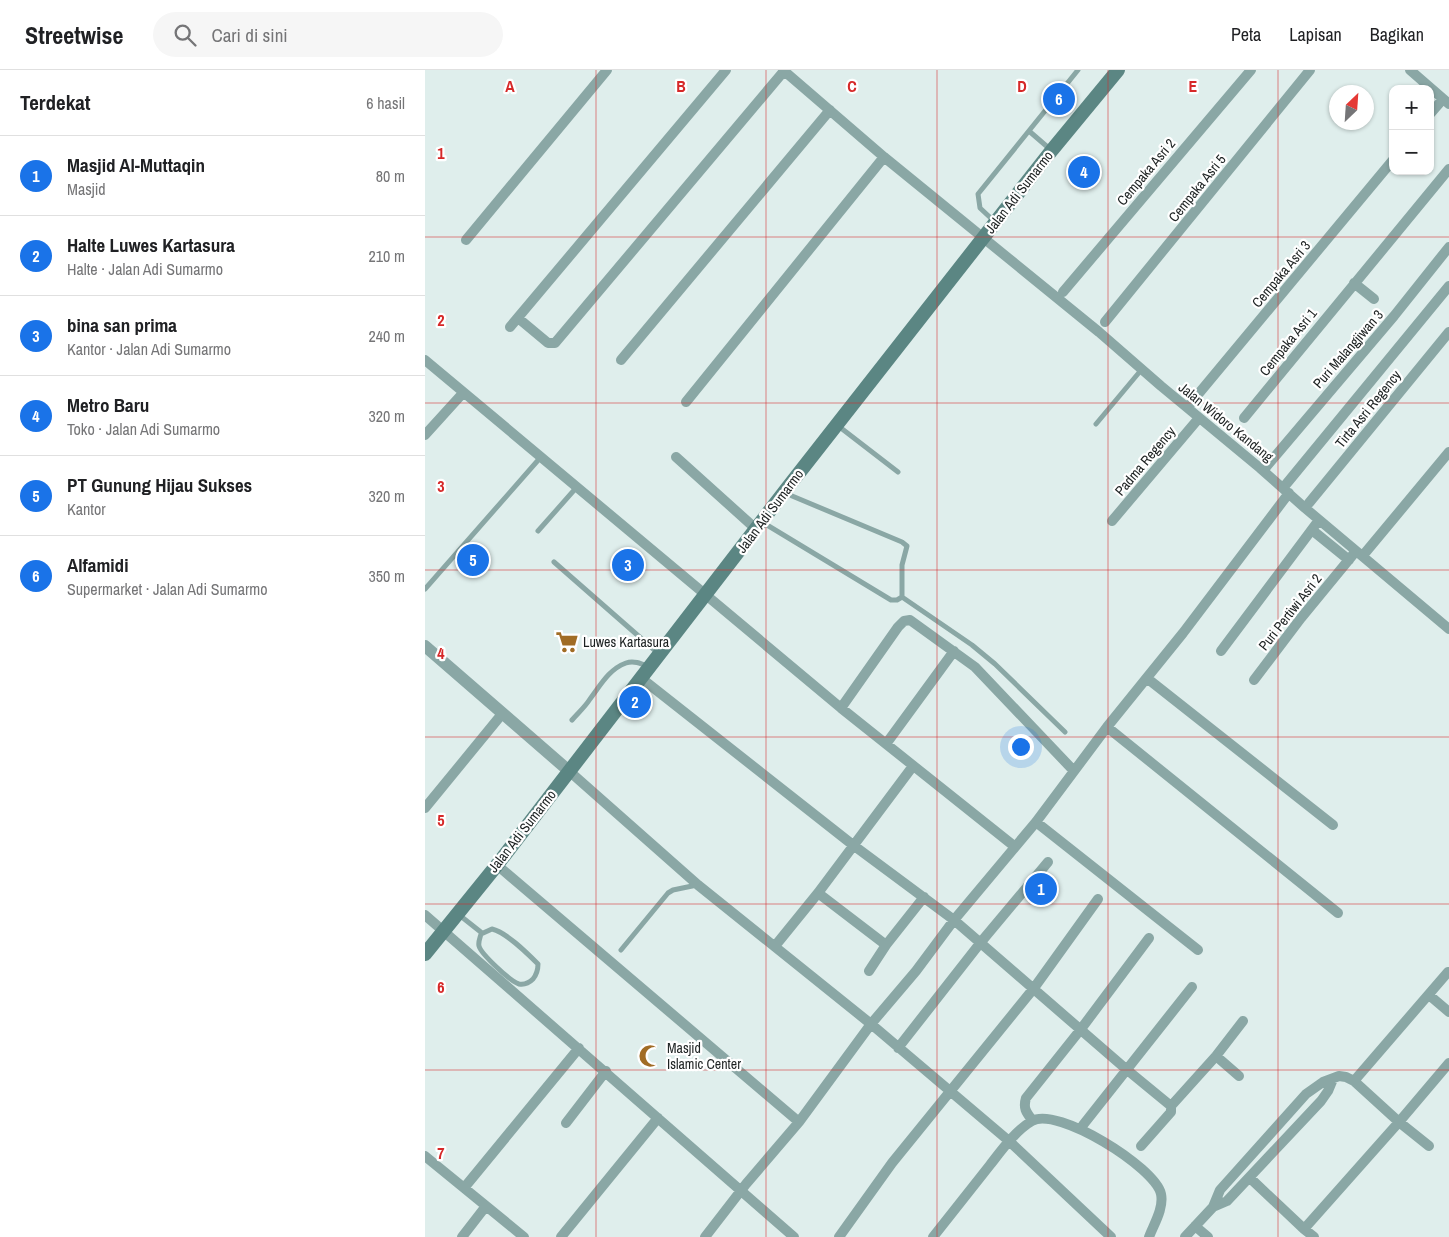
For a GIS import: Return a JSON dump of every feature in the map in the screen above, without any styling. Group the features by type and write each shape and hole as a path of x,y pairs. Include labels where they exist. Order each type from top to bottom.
{"main road":[{"name":"Jalan Adi Sumarmo","path":"425,954 497,865 836,424 1052,150 1118,70"}],"street":[{"path":"466,240 607,70"},
{"path":"510,327 726,70"},
{"name":"Cempaka Asri 2","path":"1063,292 1251,70"},
{"name":"Cempaka Asri 5","path":"1105,322 1310,70"},
{"path":"1410,70 1446,101 1434,111"},
{"path":"518,318 548,343 555,343 783,71"},
{"name":"Jalan Widoro Kandang","path":"783,71 884,157 1062,301 1449,629"},
{"path":"621,360 830,110"},
{"path":"687,402 884,157"},
{"name":"Cempaka Asri 3","path":"1190,404 1389,165"},
{"name":"Cempaka Asri 1","path":"1244,418 1449,169"},
{"name":"Puri Malangjiwan 3","path":"1266,468 1394,316 1449,247"},
{"path":"1354,284 1374,299"},
{"path":"705,1237 799,1122 871,1024 916,971 954,920 1014,846 1036,822 1107,727 1148,679 1286,491 1449,286"},
{"name":"Tirta Asri Regency","path":"1309,503 1449,332"},
{"path":"425,360 841,708 1014,846"},
{"path":"425,435 463,393"},
{"name":"Padma Regency","path":"1112,521 1199,418"},
{"name":"Puri Pertiwi Asri 2","path":"1255,680 1301,618 1349,560 1360,552 1449,452"},
{"path":"675,457 759,525"},
{"path":"1221,651 1319,520"},
{"path":"1312,530 1349,560"},
{"path":"841,708 904,620 910,620 975,667 1074,771"},
{"path":"425,646 698,885 871,1024 1009,1141 1111,1237"},
{"path":"887,744 954,651"},
{"path":"645,673 853,845 981,942 1171,1106"},
{"path":"1148,679 1333,825"},
{"path":"425,808 502,714"},
{"path":"1107,727 1338,913"},
{"path":"775,946 818,893 913,766"},
{"path":"1036,822 1198,950"},
{"path":"897,1048 1047,862"},
{"path":"497,865 799,1122"},
{"path":"818,893 886,945"},
{"path":"869,971 886,945 923,897"},
{"path":"839,1237 892,1163 949,1090 1034,988 1098,899"},
{"path":"425,915 794,1237"},
{"path":"1032,1120 1024,1107 1026,1098 1081,1029 1149,938"},
{"path":"1354,1081 1448,972"},
{"path":"1083,1125 1192,987"},
{"path":"1429,995 1449,1012"},
{"path":"1141,1146 1171,1112 1171,1106 1216,1056 1243,1021"},
{"path":"465,1188 579,1048"},
{"path":"1216,1056 1239,1076"},
{"path":"1304,1229 1449,1063"},
{"path":"566,1122 606,1071"},
{"path":"1185,1237 1213,1207 1220,1190 1314,1086 1339,1076 1354,1081 1399,1122 1429,1146"},
{"path":"1213,1207 1227,1201 1250,1178 1321,1101 1333,1079"},
{"path":"561,1237 659,1118"},
{"path":"933,1237 1009,1141 1032,1120 1045,1118 1060,1122 1092,1136 1123,1154 1145,1173 1161,1193 1162,1206 1149,1237"},
{"path":"1267,1138 1277,1148"},
{"path":"426,1159 465,1188 523,1237"},
{"path":"1250,1178 1314,1237"},
{"path":"462,1237 486,1206"},
{"path":"1195,1226 1208,1237"}],"lane":[{"path":"995,222 980,208 978,194 1078,70"},
{"path":"1029,131 1052,150"},
{"path":"1096,424 1142,369"},
{"path":"836,424 898,472"},
{"path":"425,589 540,458"},
{"path":"789,485 907,546 902,565 902,597"},
{"path":"538,531 576,488"},
{"path":"759,525 891,600 897,600 902,597"},
{"path":"554,562 659,654"},
{"path":"902,597 972,645 995,664 1065,732"},
{"path":"572,720 609,674 619,667 626,663 634,662 645,673"},
{"path":"621,950 668,893 673,890 698,885"},
{"path":"457,914 482,933"},
{"path":"492,929 497,930 538,964 538,970 531,981 523,984 513,980 480,949 479,940 482,933 492,929"}],"place":[{"name":"Alfamidi","path":"1059,99"},
{"name":"Metro Baru","path":"1084,172"},
{"name":"PT Gunung Hijau Sukses","path":"473,560"},
{"name":"bina san prima","path":"628,565"},
{"name":"Luwes Kartasura","path":"567,642"},
{"name":"Halte Luwes Kartasura","path":"635,702"},
{"name":"Masjid Al-Muttaqin","path":"1041,889"},
{"name":"Masjid Islamic Center","path":"650,1056"}]}
